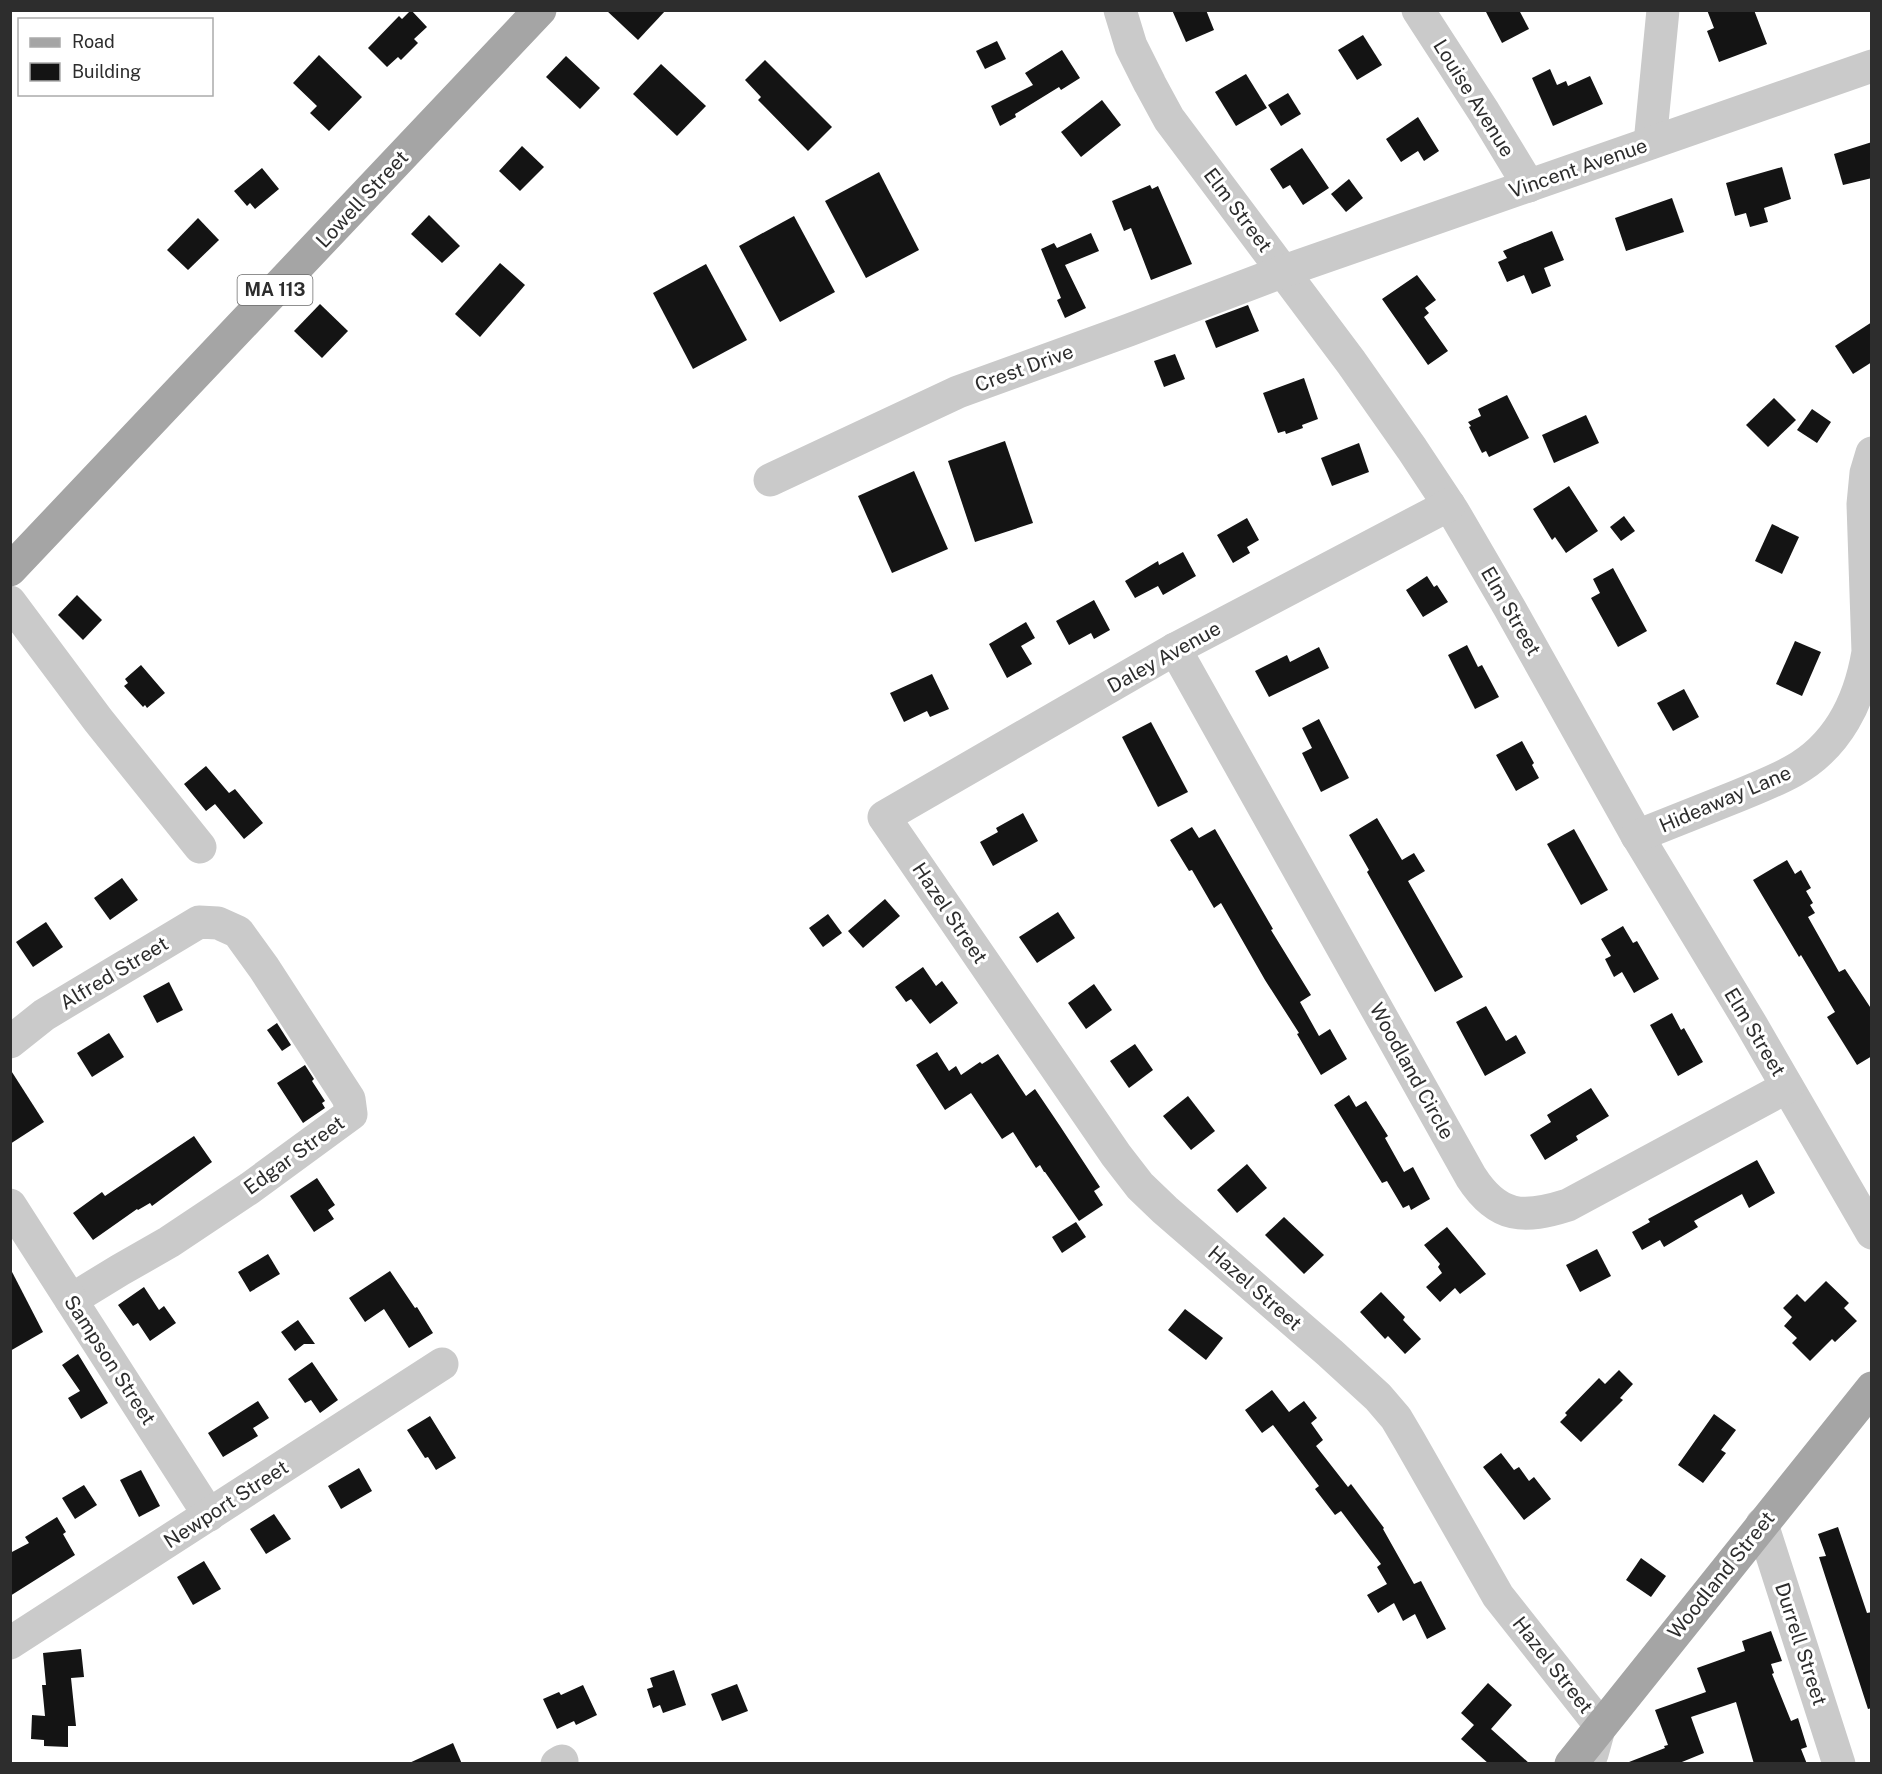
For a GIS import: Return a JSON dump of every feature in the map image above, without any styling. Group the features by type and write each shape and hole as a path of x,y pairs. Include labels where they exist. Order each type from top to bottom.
{"main road":[{"name":"Lowell Street","path":"10,570 540,10"},
{"name":"Woodland Street","path":"1570,1764 1872,1388"}],"street":[{"name":"Elm Street","path":"1120,10 1131,46 1169,119 1358,371 1449,505 1637,836 1872,1233"},
{"name":"Louise Avenue","path":"1418,10 1529,186"},
{"path":"1650,143 1663,10"},
{"name":"Vincent Avenue","path":"1284,271 1872,66"},
{"name":"Crest Drive","path":"770,480 958,392 1284,271"},
{"name":"Hideaway Lane","path":"1637,836 1795,770 1815,757 1833,739 1846,718 1857,696 1868,652 1863,504 1866,473 1872,453"},
{"name":"Daley Avenue","path":"884,817 1175,649 1449,505"},
{"path":"10,602 98,720 200,847"},
{"name":"Woodland Circle","path":"1175,649 1471,1177 1490,1201 1503,1209 1521,1214 1536,1213 1568,1205 1787,1087"},
{"name":"Hazel Street","path":"884,817 1116,1155 1140,1186 1356,1376 1396,1418 1498,1596 1600,1725 1590,1764"},
{"name":"Alfred Street","path":"10,1042 44,1015 199,922 223,926"},
{"name":"Edgar Street","path":"71,1300 169,1242 249,1188 351,1114 350,1099 264,968 238,932 223,926"},
{"name":"Sampson Street","path":"10,1205 209,1515"},
{"name":"Newport Street","path":"10,1643 442,1365"},
{"name":"Durrell Street","path":"1762,1524 1839,1764"}],"building":[{"path":"411,10 427,27 414,39 418,43 401,60 398,57 387,67 368,48 399,16 402,19"},
{"path":"606,10 666,10 638,40"},
{"path":"1172,10 1206,10 1214,30 1186,42"},
{"path":"1485,10 1519,10 1529,29 1502,43"},
{"path":"1707,10 1754,10 1767,44 1719,62 1707,31 1714,28"},
{"path":"1363,35 1382,65 1357,80 1338,50"},
{"path":"997,41 1006,59 985,69 976,51"},
{"path":"1062,50 1080,78 1061,90 1059,87 1000,126 991,106 1033,85 1025,73"},
{"path":"319,55 362,97 329,131 310,113 317,106 293,83"},
{"path":"566,56 600,88 580,109 546,77"},
{"path":"765,60 832,127 808,151 758,100 761,97 745,80"},
{"path":"661,64 706,106 677,136 633,94"},
{"path":"1550,69 1557,85 1566,81 1568,86 1590,76 1603,104 1553,126 1532,78"},
{"path":"1246,74 1267,108 1236,126 1215,92"},
{"path":"1288,93 1301,114 1281,126 1268,105"},
{"path":"1102,100 1121,125 1081,157 1061,132"},
{"path":"1418,117 1439,151 1424,161 1418,151 1401,162 1386,139"},
{"path":"1872,142 1872,178 1843,185 1834,154"},
{"path":"522,146 544,167 520,191 499,171"},
{"path":"1302,148 1329,188 1303,205 1290,185 1283,189 1270,169"},
{"path":"1782,167 1791,199 1764,208 1768,222 1750,227 1746,213 1735,216 1726,183"},
{"path":"262,168 279,189 255,209 250,203 247,206 234,191"},
{"path":"879,172 919,250 866,278 825,201"},
{"path":"1349,179 1363,198 1346,212 1331,194"},
{"path":"1150,185 1152,189 1158,186 1192,264 1151,280 1131,228 1124,231 1112,201"},
{"path":"1672,198 1684,232 1626,251 1615,218"},
{"path":"429,215 460,246 442,263 411,234"},
{"path":"794,216 835,292 780,322 739,246"},
{"path":"198,218 219,240 188,270 167,250"},
{"path":"1552,231 1564,260 1544,268 1551,286 1532,294 1524,275 1507,282 1498,262 1507,258 1503,251"},
{"path":"1091,233 1099,251 1065,265 1086,308 1065,318 1057,300 1061,298 1041,249 1054,243 1057,248"},
{"path":"500,263 525,285 480,337 455,314"},
{"path":"706,264 747,340 693,369 653,293"},
{"path":"1417,275 1436,300 1425,308 1429,313 1424,317 1448,351 1428,365 1382,299"},
{"path":"320,304 348,331 322,358 294,331"},
{"path":"1248,305 1259,331 1216,348 1205,321"},
{"path":"1872,322 1872,362 1853,374 1835,346"},
{"path":"1175,354 1185,379 1164,387 1154,361"},
{"path":"1304,378 1318,419 1286,434 1285,431 1278,433 1263,393"},
{"path":"1507,395 1529,438 1489,457 1486,451 1482,453 1468,422 1481,416 1478,409"},
{"path":"1774,398 1796,420 1768,447 1746,425"},
{"path":"1812,409 1831,422 1817,443 1797,430"},
{"path":"1586,415 1599,443 1554,463 1542,435"},
{"path":"1005,441 1033,523 975,542 948,461"},
{"path":"1359,443 1369,472 1332,486 1321,458"},
{"path":"914,471 948,549 892,573 858,496"},
{"path":"1569,486 1598,531 1566,553 1555,537 1552,540 1533,509"},
{"path":"1624,516 1635,531 1621,541 1610,527"},
{"path":"1247,518 1259,540 1247,547 1250,553 1233,563 1217,535"},
{"path":"1772,524 1799,537 1782,574 1755,561"},
{"path":"1183,552 1196,576 1163,595 1158,586 1135,598 1125,581 1158,561 1159,565"},
{"path":"1613,568 1647,631 1618,647 1591,598 1600,593 1593,579"},
{"path":"1427,576 1434,587 1437,585 1448,602 1423,617 1406,590"},
{"path":"77,595 102,620 83,640 58,615"},
{"path":"1094,600 1110,630 1094,639 1091,633 1069,645 1056,621"},
{"path":"1026,622 1035,638 1021,646 1032,664 1007,678 989,644"},
{"path":"1795,641 1821,652 1802,696 1776,684"},
{"path":"1467,645 1478,667 1482,665 1499,697 1475,709 1448,655"},
{"path":"1319,647 1329,668 1269,697 1255,671 1287,655 1290,662"},
{"path":"141,665 165,693 147,708 145,705 143,707 124,686 128,683 125,679"},
{"path":"932,674 949,709 930,717 927,711 904,722 890,693"},
{"path":"1684,689 1699,717 1673,731 1657,703"},
{"path":"1319,719 1349,778 1321,792 1302,753 1312,748 1302,728"},
{"path":"1151,722 1188,792 1158,807 1122,737"},
{"path":"1522,741 1539,778 1516,791 1496,755"},
{"path":"206,766 229,793 235,789 263,823 244,839 215,804 206,811 184,784"},
{"path":"1023,813 1038,841 993,866 980,842 998,832 996,828"},
{"path":"1377,818 1402,860 1414,853 1425,871 1408,881 1463,977 1435,992 1367,872 1369,870 1349,835"},
{"path":"1192,827 1199,838 1215,829 1273,929 1271,930 1311,995 1300,1002 1319,1036 1330,1029 1347,1059 1321,1075 1297,1034 1299,1033 1265,980 1221,903 1214,908 1192,870 1189,871 1170,840"},
{"path":"1574,829 1608,890 1581,905 1547,844"},
{"path":"1787,860 1795,874 1801,870 1811,888 1806,891 1813,903 1810,905 1815,913 1808,917 1839,972 1845,969 1872,1010 1872,1056 1857,1065 1827,1017 1835,1012 1753,880"},
{"path":"122,878 138,900 110,920 94,898"},
{"path":"885,899 900,916 863,948 848,931"},
{"path":"1058,912 1075,938 1037,963 1019,937"},
{"path":"828,914 842,933 823,947 809,928"},
{"path":"46,922 63,947 33,967 16,942"},
{"path":"1623,926 1633,943 1637,941 1659,979 1634,993 1622,972 1614,977 1605,959 1611,956 1601,939"},
{"path":"923,967 936,986 942,981 958,1003 930,1024 911,999 906,1002 895,987"},
{"path":"169,982 183,1010 157,1023 143,996"},
{"path":"1094,984 1112,1010 1086,1029 1068,1003"},
{"path":"1486,1006 1506,1041 1516,1035 1526,1053 1485,1076 1456,1022"},
{"path":"1672,1013 1681,1030 1684,1028 1703,1062 1678,1076 1650,1025"},
{"path":"277,1023 291,1045 282,1051 267,1030"},
{"path":"109,1033 124,1057 92,1077 77,1053"},
{"path":"1135,1044 1153,1070 1129,1088 1110,1061"},
{"path":"937,1052 949,1071 956,1066 961,1075 980,1062 982,1064 998,1054 1026,1096 1035,1089 1100,1187 1094,1191 1103,1205 1079,1221 1040,1165 1036,1168 1013,1132 1002,1139 971,1093 945,1110 916,1065"},
{"path":"305,1065 325,1101 322,1103 325,1108 303,1123 277,1083"},
{"path":"10,1069 44,1122 10,1144"},
{"path":"1591,1088 1609,1116 1576,1136 1578,1140 1545,1160 1530,1135 1551,1122 1547,1115"},
{"path":"1349,1095 1356,1107 1366,1101 1388,1136 1385,1138 1404,1172 1413,1167 1430,1199 1411,1210 1409,1205 1403,1208 1387,1181 1382,1183 1334,1105"},
{"path":"1188,1096 1215,1131 1191,1150 1163,1116"},
{"path":"194,1136 212,1162 152,1206 150,1203 137,1209 93,1240 73,1213 102,1192 105,1196"},
{"path":"1757,1160 1775,1193 1749,1208 1742,1194 1694,1221 1698,1227 1664,1247 1660,1240 1642,1250 1632,1232 1650,1222 1648,1219"},
{"path":"1247,1164 1267,1188 1237,1213 1217,1190"},
{"path":"317,1178 335,1205 328,1210 334,1219 314,1232 290,1196"},
{"path":"1284,1217 1324,1255 1304,1274 1265,1235"},
{"path":"1076,1222 1086,1237 1062,1253 1052,1237"},
{"path":"1447,1227 1486,1274 1460,1294 1455,1288 1440,1302 1426,1287 1442,1273 1438,1267 1440,1264 1424,1245"},
{"path":"1597,1249 1611,1276 1580,1292 1566,1265"},
{"path":"268,1254 280,1274 250,1292 238,1272"},
{"path":"10,1268 43,1332 10,1351"},
{"path":"390,1271 433,1333 409,1348 384,1309 365,1322 349,1298"},
{"path":"1826,1281 1849,1303 1844,1308 1857,1321 1835,1342 1832,1339 1810,1361 1792,1343 1797,1338 1784,1326 1792,1317 1783,1308 1797,1294 1805,1302"},
{"path":"144,1287 159,1310 164,1306 176,1323 150,1341 138,1323 133,1326 118,1305"},
{"path":"1381,1292 1405,1317 1403,1320 1421,1339 1405,1354 1388,1336 1385,1339 1360,1312"},
{"path":"1185,1309 1223,1338 1206,1360 1168,1330"},
{"path":"298,1320 315,1344 304,1344 295,1351 281,1332"},
{"path":"78,1354 108,1403 81,1419 68,1398 80,1391 62,1365"},
{"path":"312,1362 338,1400 320,1413 311,1400 305,1403 288,1379"},
{"path":"1619,1370 1633,1384 1620,1398 1623,1400 1581,1442 1560,1422 1567,1415 1565,1413 1599,1378 1605,1384"},
{"path":"1272,1390 1289,1412 1304,1401 1317,1418 1311,1423 1323,1440 1316,1446 1348,1487 1351,1484 1384,1528 1414,1584 1421,1581 1446,1629 1427,1639 1415,1614 1403,1621 1394,1603 1378,1613 1367,1595 1387,1584 1377,1567 1381,1564 1341,1511 1335,1515 1315,1489 1319,1486 1273,1425 1262,1433 1245,1410"},
{"path":"258,1401 269,1418 253,1428 258,1436 223,1457 208,1433"},
{"path":"1714,1414 1736,1430 1721,1450 1726,1453 1703,1483 1678,1465"},
{"path":"430,1416 456,1458 436,1470 428,1457 425,1458 407,1430"},
{"path":"1501,1453 1514,1470 1519,1467 1529,1481 1534,1477 1551,1499 1524,1520 1483,1467"},
{"path":"359,1468 372,1491 341,1509 328,1486"},
{"path":"141,1470 160,1506 139,1517 120,1480"},
{"path":"84,1485 97,1505 75,1519 62,1498"},
{"path":"274,1514 291,1539 266,1554 250,1529"},
{"path":"57,1517 66,1532 63,1534 75,1555 10,1596 10,1553 29,1543 25,1537"},
{"path":"1838,1527 1867,1613 1872,1612 1872,1708 1868,1709 1819,1557 1826,1556 1818,1534"},
{"path":"1641,1558 1666,1576 1651,1597 1626,1580"},
{"path":"204,1561 221,1589 193,1605 177,1577"},
{"path":"1771,1631 1782,1661 1771,1664 1774,1673 1772,1674 1791,1721 1798,1718 1807,1747 1801,1749 1807,1764 1754,1764 1736,1702 1691,1717 1704,1753 1677,1764 1630,1764 1629,1762 1668,1745 1655,1710 1706,1692 1697,1668 1745,1651 1742,1641"},
{"path":"81,1649 84,1677 71,1678 76,1726 68,1726 68,1747 44,1746 44,1740 31,1739 32,1715 45,1716 42,1685 46,1685 43,1653"},
{"path":"674,1670 686,1705 663,1713 660,1705 653,1708 647,1689 653,1687 650,1678"},
{"path":"1488,1683 1512,1705 1491,1729 1530,1764 1489,1764 1461,1739 1474,1725 1461,1713"},
{"path":"737,1684 748,1711 722,1721 711,1694"},
{"path":"583,1685 597,1715 576,1725 574,1721 557,1729 543,1699 559,1692 561,1695"},
{"path":"453,1743 462,1764 407,1764"}]}
